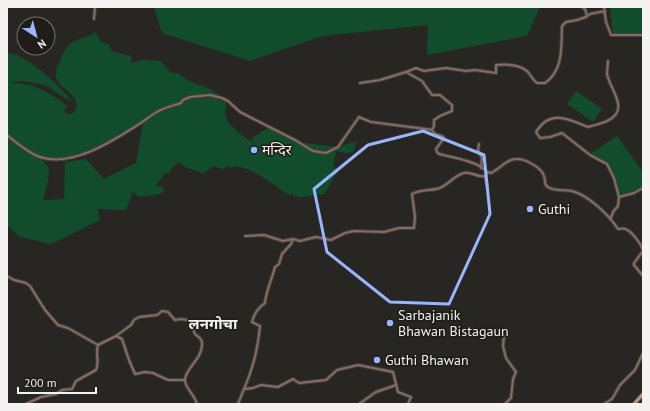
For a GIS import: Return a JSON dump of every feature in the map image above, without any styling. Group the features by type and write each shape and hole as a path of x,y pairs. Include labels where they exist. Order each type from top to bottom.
{"street":[{"path":"94,19 95,7"},
{"path":"582,7 587,16"},
{"path":"604,7 606,22 611,35 643,35"},
{"path":"360,83 380,80 416,68 424,71 446,68 496,73 496,65 506,64 520,67 526,71 536,83 545,83 554,74 560,59 562,26 566,22 604,11"},
{"path":"608,61 607,73 610,85 618,98 616,114 608,121 588,127 560,117 541,123 536,132 540,138 562,133 590,155 607,164 614,178 619,197 618,206 613,212 611,218"},
{"path":"406,72 422,81 432,95 440,95 452,105 452,111 434,120 432,130"},
{"path":"7,135 32,153 41,157 61,160 94,150 143,122 156,112 181,103 183,100 190,97 210,95 228,101 240,112 295,140 313,151 326,153 338,147 359,117 371,122 432,130 435,134 444,138 436,149 437,152 475,164 490,173 494,172 508,161 517,159 527,161 539,169 544,175 545,184 552,190 569,190 578,193 596,205 611,218 618,229 626,229 630,232 642,247 643,251 634,265 643,276"},
{"path":"479,144 478,150 482,158 481,168"},
{"path":"245,236 264,235 283,240 300,240 316,237 330,240 345,233 354,231 384,232 399,228 414,228 415,217 412,194 440,188 464,172 481,177 485,176"},
{"path":"487,172 485,176 487,186"},
{"path":"619,197 634,193 643,188"},
{"path":"238,404 251,374 259,337 260,326 252,322 252,319 259,308 265,303 275,267 279,264 282,254 291,244 293,239"},
{"path":"7,276 30,286 45,310 58,325 68,328 98,345"},
{"path":"98,345 116,336 139,317 157,316 162,312 168,312 175,320 181,319 193,321 195,334 199,336 202,343 200,356 184,380 185,385 196,399 197,404"},
{"path":"116,336 122,339 135,374 145,372 153,373 165,379 184,380"},
{"path":"504,336 503,346 506,358 516,372 513,379 511,398 505,404"},
{"path":"26,404 40,397 56,394 62,390 72,389 76,381 96,370 99,364 97,356 98,345"},
{"path":"604,404 612,399 620,385 635,370 643,353"},
{"path":"244,389 261,385 278,387 293,379 299,383 326,380 337,370 358,365 393,372 398,392 411,397 408,404"},
{"path":"359,404 376,392 396,385"},
{"path":"634,404 643,394"}],"highlighted area":[{"path":"423,131 484,155 490,214 449,304 390,302 327,252 314,189 368,145"}],"green space":[{"path":"154,7 540,7 527,36 427,55 428,25 322,36 250,61 162,33"},
{"path":"610,7 643,7 643,37 613,34"},
{"path":"95,32 101,42 109,44 110,49 114,52 131,56 131,63 142,60 161,61 171,73 179,73 188,80 216,92 220,96 210,94 189,98 195,99 210,97 226,102 226,116 230,125 257,145 251,139 269,127 295,142 338,147 357,141 353,152 345,153 336,151 333,167 339,170 324,194 298,197 293,195 293,193 289,195 261,176 244,168 230,168 229,166 222,169 213,166 203,174 181,165 179,162 171,169 170,173 163,174 162,178 155,186 163,187 164,191 160,194 139,197 133,192 126,210 97,209 100,220 51,244 20,237 7,226 7,135 13,139 7,134 7,53 14,54 33,64 52,80 72,102 50,88 41,85 19,81 10,83 26,84 47,92 67,106 64,112 68,114 73,113 77,107 75,100 72,95 59,83 56,78 56,72 66,48 74,41","holes":["143,121 136,163 104,179 86,159 65,162 64,199 43,200 48,181 49,168 40,157 65,158 75,156 105,143"]},
{"path":"576,91 602,109 593,122 567,104"},
{"path":"617,136 643,172 643,187 619,197 614,178 608,164 590,154"}],"place":[{"name":"मन्दिर","path":"254,150"},
{"name":"Guthi","path":"530,209"},
{"name":"Sarbajanik Bhawan Bistagaun","path":"390,323"},
{"name":"Guthi Bhawan","path":"377,360"}],"district":[{"name":"लनगोचा","path":"213,324"}]}
